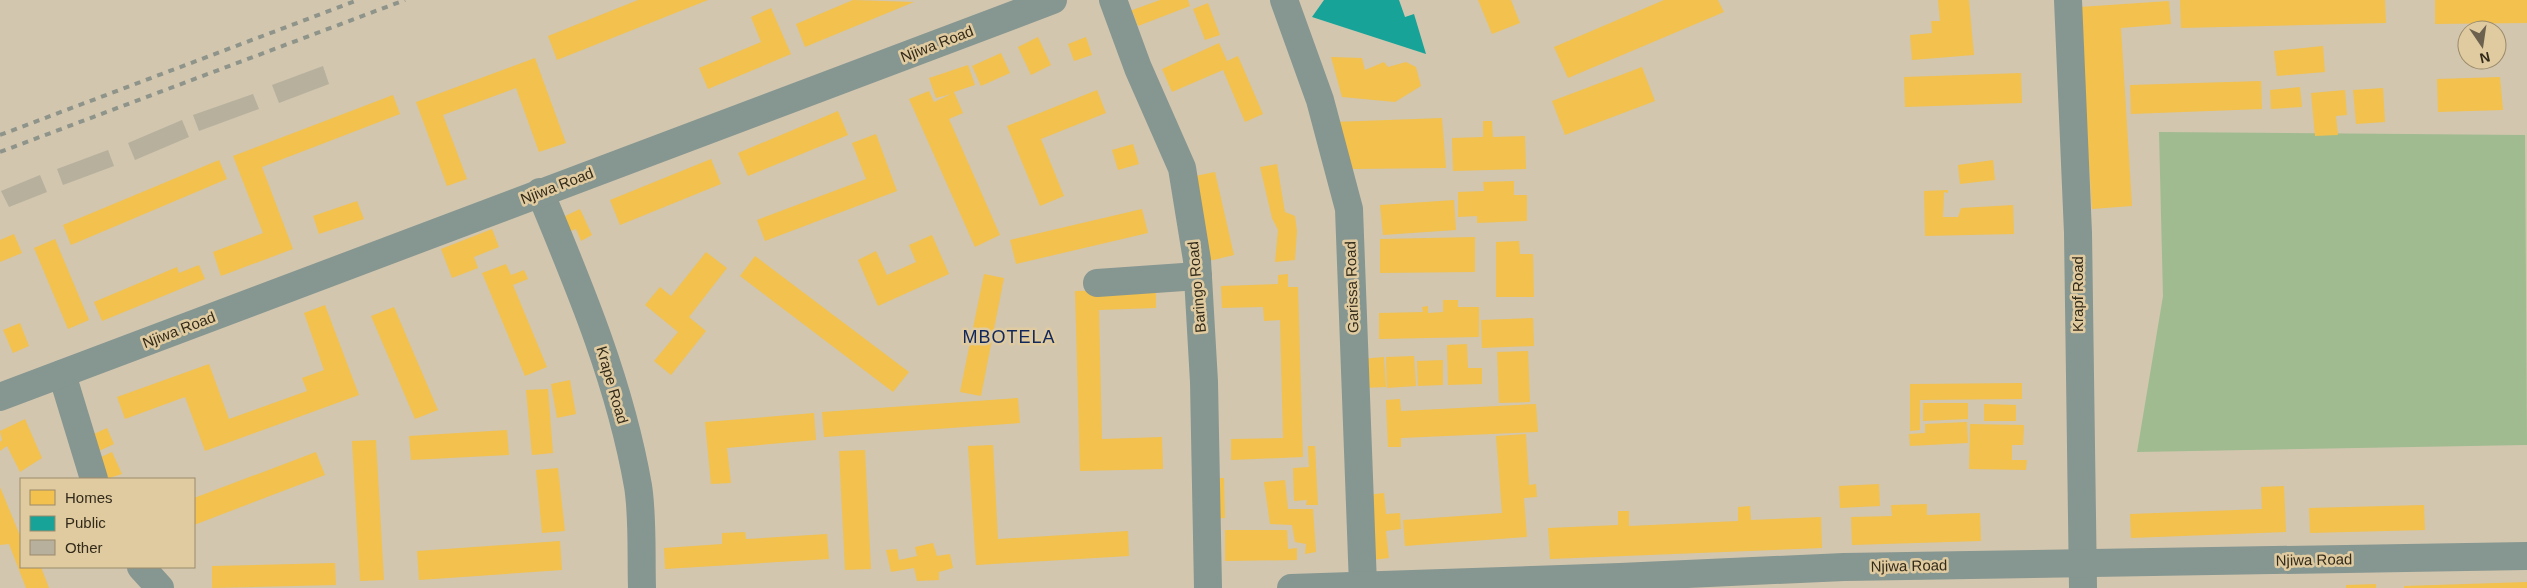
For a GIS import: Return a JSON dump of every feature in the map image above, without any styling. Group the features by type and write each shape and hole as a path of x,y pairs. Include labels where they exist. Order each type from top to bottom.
{"street":[{"name":"Njiwa Road","path":"0,397 1053,0"},
{"name":"Baringo Road","path":"1112,0 1138,68 1182,168 1198,276 1204,382 1208,588"},
{"name":"Garissa Road","path":"1284,0 1320,100 1349,209 1363,585"},
{"name":"Krapf Road","path":"2068,0 2078,232 2082,576"},
{"name":"Krape Road","path":"540,192 590,310 619,404 638,488 642,588"},
{"path":"1097,284 1198,276"},
{"path":"62,374 94,478"},
{"name":"Njiwa Road","path":"1291,588 1620,578 1844,567 2082,576 2527,556"},
{"path":"143,568 160,588"}],"green space":[{"path":"2159,132 2525,135 2527,445 2137,452 2163,296"}],"building: Homes":[{"path":"638,0 708,0 557,60 548,36"},
{"path":"853,0 914,2 805,47 796,24"},
{"path":"1160,0 1188,0 1190,6 1138,26 1133,13 1122,18 1127,12"},
{"path":"1478,0 1511,0 1520,23 1492,34"},
{"path":"1664,0 1718,0 1724,12 1568,78 1554,47"},
{"path":"1938,0 1969,0 1974,55 1912,60 1910,35 1932,33 1931,21 1940,21"},
{"path":"2180,0 2385,0 2386,23 2181,28"},
{"path":"2435,0 2527,0 2527,23 2507,23 2507,20 2457,20 2457,24 2435,24"},
{"path":"2169,1 2171,24 2121,28 2132,206 2092,209 2079,7"},
{"path":"1208,3 1220,35 1205,40 1193,9"},
{"path":"771,8 791,54 708,89 699,68 761,42 751,17"},
{"path":"1038,37 1051,65 1031,75 1018,47"},
{"path":"1086,37 1092,55 1074,61 1068,44"},
{"path":"1219,43 1227,61 1238,56 1263,114 1245,122 1223,70 1172,92 1162,69"},
{"path":"2323,46 2325,72 2277,76 2274,51"},
{"path":"1001,53 1010,73 981,86 972,66"},
{"path":"1331,57 1362,58 1365,70 1384,62 1388,67 1406,62 1416,67 1421,86 1395,102 1342,97"},
{"path":"535,58 566,143 539,152 516,88 443,115 467,179 447,186 416,102"},
{"path":"968,65 975,85 954,92 963,113 949,119 1000,235 975,247 909,99 929,91 934,102 951,94 936,98 929,78"},
{"path":"1642,67 1655,101 1565,135 1552,101"},
{"path":"2021,73 2022,103 1905,107 1904,77"},
{"path":"2500,77 2503,110 2438,112 2437,79"},
{"path":"2261,81 2262,109 2131,114 2130,85"},
{"path":"2300,87 2302,107 2271,109 2270,90"},
{"path":"2383,88 2385,122 2356,124 2353,90"},
{"path":"1097,90 1106,113 1041,139 1064,196 1040,206 1007,126"},
{"path":"2345,90 2347,115 2336,116 2338,135 2315,136 2311,93"},
{"path":"393,95 400,114 262,167 293,249 221,276 213,252 263,233 233,156"},
{"path":"838,111 848,135 748,176 738,153"},
{"path":"1442,118 1446,168 1353,169 1333,122"},
{"path":"1483,121 1492,121 1493,137 1525,136 1526,169 1453,171 1452,138 1483,137"},
{"path":"876,134 897,191 765,241 757,220 866,179 852,143"},
{"path":"1133,144 1139,164 1118,170 1112,150"},
{"path":"711,159 721,184 620,225 610,200"},
{"path":"219,160 227,179 71,245 63,225"},
{"path":"1993,160 1995,180 1960,184 1958,165"},
{"path":"1277,164 1285,212 1295,216 1297,231 1295,260 1275,262 1278,230 1272,218 1260,167"},
{"path":"1215,172 1234,255 1209,261 1190,177"},
{"path":"1514,181 1514,195 1527,195 1527,221 1477,223 1477,216 1458,217 1458,192 1484,191 1483,182"},
{"path":"1948,190 1948,193 1944,192 1943,217 1958,217 1961,208 2013,205 2014,234 1925,236 1924,191"},
{"path":"1454,200 1456,230 1383,235 1380,205"},
{"path":"357,201 364,219 319,234 313,216"},
{"path":"580,209 592,235 581,241 576,229 562,235 561,218"},
{"path":"1142,209 1148,233 1016,264 1010,240"},
{"path":"492,229 499,247 474,257 478,268 452,278 441,249"},
{"path":"14,234 22,253 0,262 0,240"},
{"path":"932,235 949,274 878,306 858,260 876,251 887,275 916,262 909,245"},
{"path":"1475,237 1475,272 1380,273 1380,239"},
{"path":"55,239 89,320 68,329 34,248"},
{"path":"1519,241 1520,254 1533,254 1534,297 1496,297 1496,242"},
{"path":"706,252 727,268 689,317 706,331 671,375 654,361 678,332 645,305 660,287 671,296"},
{"path":"755,256 909,372 893,392 740,276"},
{"path":"506,264 511,275 524,270 528,279 513,285 547,367 525,376 482,273"},
{"path":"199,265 205,279 102,321 94,302 177,267 179,273"},
{"path":"984,274 1004,278 981,396 960,392"},
{"path":"1288,274 1288,287 1298,287 1303,457 1231,460 1231,439 1283,438 1280,320 1264,321 1263,307 1222,308 1221,286 1278,284 1278,275"},
{"path":"1156,289 1156,308 1099,310 1102,439 1162,437 1163,469 1080,471 1075,291"},
{"path":"1443,300 1458,300 1458,307 1479,307 1479,337 1379,339 1379,313 1423,312 1422,307 1428,306 1428,313 1443,312"},
{"path":"325,305 359,395 205,451 185,397 125,419 117,397 209,364 229,419 307,391 302,378 324,370 304,313"},
{"path":"394,307 438,410 415,419 371,316"},
{"path":"1533,318 1534,346 1482,348 1481,320"},
{"path":"20,323 29,346 13,353 3,330"},
{"path":"1467,344 1468,368 1482,368 1482,384 1448,385 1447,345"},
{"path":"1528,351 1530,402 1499,403 1497,352"},
{"path":"1414,356 1416,386 1387,388 1386,357"},
{"path":"1384,357 1386,387 1364,388 1361,359"},
{"path":"1443,360 1443,385 1418,386 1417,361"},
{"path":"570,380 576,414 557,418 551,384"},
{"path":"2022,383 2022,399 1920,400 1920,430 1910,431 1910,384"},
{"path":"548,389 553,453 532,455 526,390"},
{"path":"1018,398 1020,423 824,437 822,412"},
{"path":"1400,399 1401,411 1536,404 1538,432 1401,438 1401,447 1388,447 1386,400"},
{"path":"1923,403 1968,403 1968,419 1923,421"},
{"path":"1984,404 2016,405 2016,421 1984,421"},
{"path":"814,413 816,440 727,448 731,483 711,484 705,422"},
{"path":"25,419 42,458 20,472 7,446 0,451 0,442 2,440 0,431"},
{"path":"1967,422 1968,443 1910,446 1909,434 1925,433 1925,424"},
{"path":"1970,424 2024,425 2023,445 2012,445 2012,460 2027,460 2026,470 1969,469"},
{"path":"107,428 114,444 95,453 87,437"},
{"path":"507,430 509,455 411,460 409,436"},
{"path":"1526,434 1529,485 1536,484 1537,497 1524,498 1527,537 1405,546 1403,520 1502,513 1496,436"},
{"path":"376,440 384,580 360,581 352,441"},
{"path":"993,445 998,539 1128,531 1129,556 976,565 968,446"},
{"path":"1308,446 1315,446 1318,505 1306,505 1307,500 1294,501 1293,468 1309,467"},
{"path":"865,450 871,569 845,570 839,451"},
{"path":"112,452 122,474 106,478 97,459"},
{"path":"316,452 325,475 195,525 195,498"},
{"path":"558,468 565,531 542,533 536,470"},
{"path":"1209,478 1224,478 1225,518 1210,519"},
{"path":"1285,480 1288,509 1313,509 1316,552 1305,554 1306,544 1295,542 1292,525 1270,524 1264,482"},
{"path":"1879,484 1880,506 1840,508 1839,486"},
{"path":"2284,486 2286,532 2131,538 2130,514 2262,509 2261,487"},
{"path":"0,487 20,536 20,568 41,568 49,588 26,588 9,544 0,545"},
{"path":"1384,493 1386,514 1400,513 1401,529 1386,531 1389,558 1372,560 1366,495"},
{"path":"1927,504 1927,515 1980,513 1981,541 1852,545 1851,517 1892,516 1891,505"},
{"path":"2424,505 2425,530 2310,533 2309,508"},
{"path":"1750,506 1751,520 1821,517 1822,548 1550,559 1548,528 1618,525 1618,511 1629,511 1629,526 1738,521 1738,507"},
{"path":"1225,530 1287,530 1288,549 1297,548 1297,560 1225,561"},
{"path":"745,532 746,539 827,534 829,559 665,569 664,548 722,544 722,533"},
{"path":"560,541 562,570 419,580 417,551"},
{"path":"933,543 937,556 950,554 953,568 939,572 939,580 917,581 914,568 891,572 886,550 897,549 899,560 917,556 915,547"},
{"path":"335,563 336,585 212,588 212,566"},
{"path":"2527,582 2527,588 2404,588 2404,586"},
{"path":"2376,584 2376,588 2346,588 2346,585"}],"building: Public":[{"path":"1324,0 1399,0 1405,17 1414,14 1426,54 1312,17"}],"building: Other":[{"path":"323,66 329,84 279,103 272,85"},
{"path":"253,94 259,109 199,131 193,115"},
{"path":"182,120 189,137 135,160 128,143"},
{"path":"108,150 114,166 63,185 57,169"},
{"path":"40,175 47,192 9,207 1,191"}],"railway":[{"path":"0,135 358,0"},
{"path":"0,152 405,0"}],"district":[{"name":"MBOTELA","path":"1009,337"}]}
